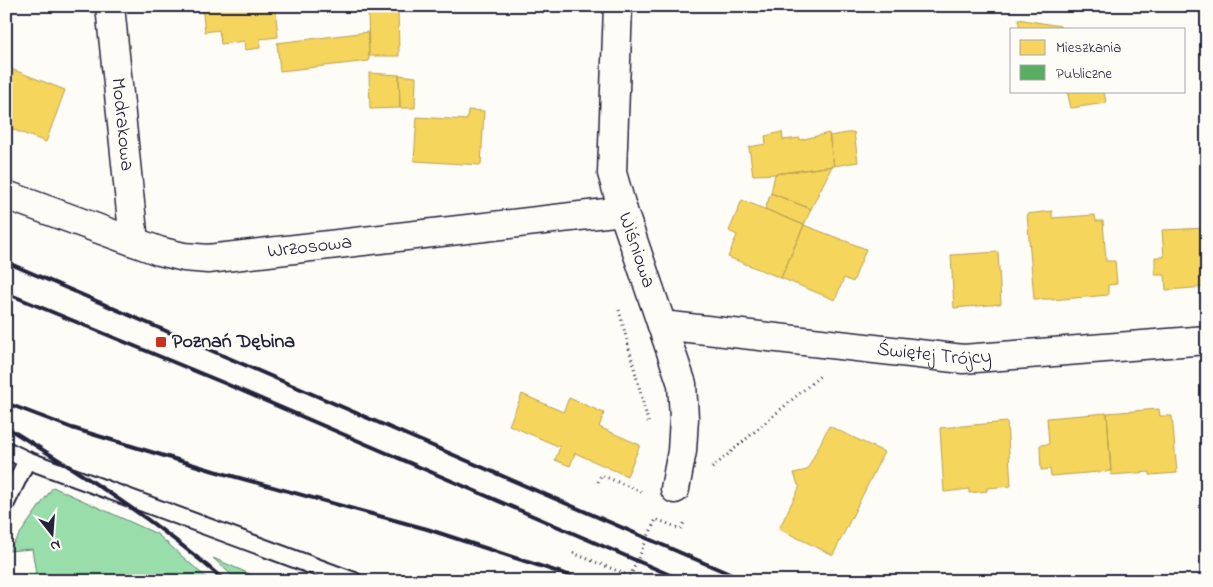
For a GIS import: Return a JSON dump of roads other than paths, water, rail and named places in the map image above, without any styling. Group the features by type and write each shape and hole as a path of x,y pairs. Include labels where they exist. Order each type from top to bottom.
{"street":[{"name":"Modrakowa","path":"110,6 134,242"},
{"name":"Wiśniowa","path":"618,6 612,173 623,211 682,384 684,418 682,451 663,492"},
{"name":"Wrzosowa","path":"6,195 134,242 184,257 208,259 623,211"},
{"name":"Świętej Trójcy","path":"662,325 964,359 1207,340"}],"lane":[{"path":"6,450 27,460 354,581"},
{"path":"6,503 27,460"}],"railway":[{"path":"6,262 746,581"},
{"path":"6,293 224,383 684,581"},
{"path":"6,403 72,428 214,471 427,529 586,581"},
{"path":"6,427 146,518 225,581"}],"place":[{"name":"Poznań Dębina","path":"161,342"}]}
